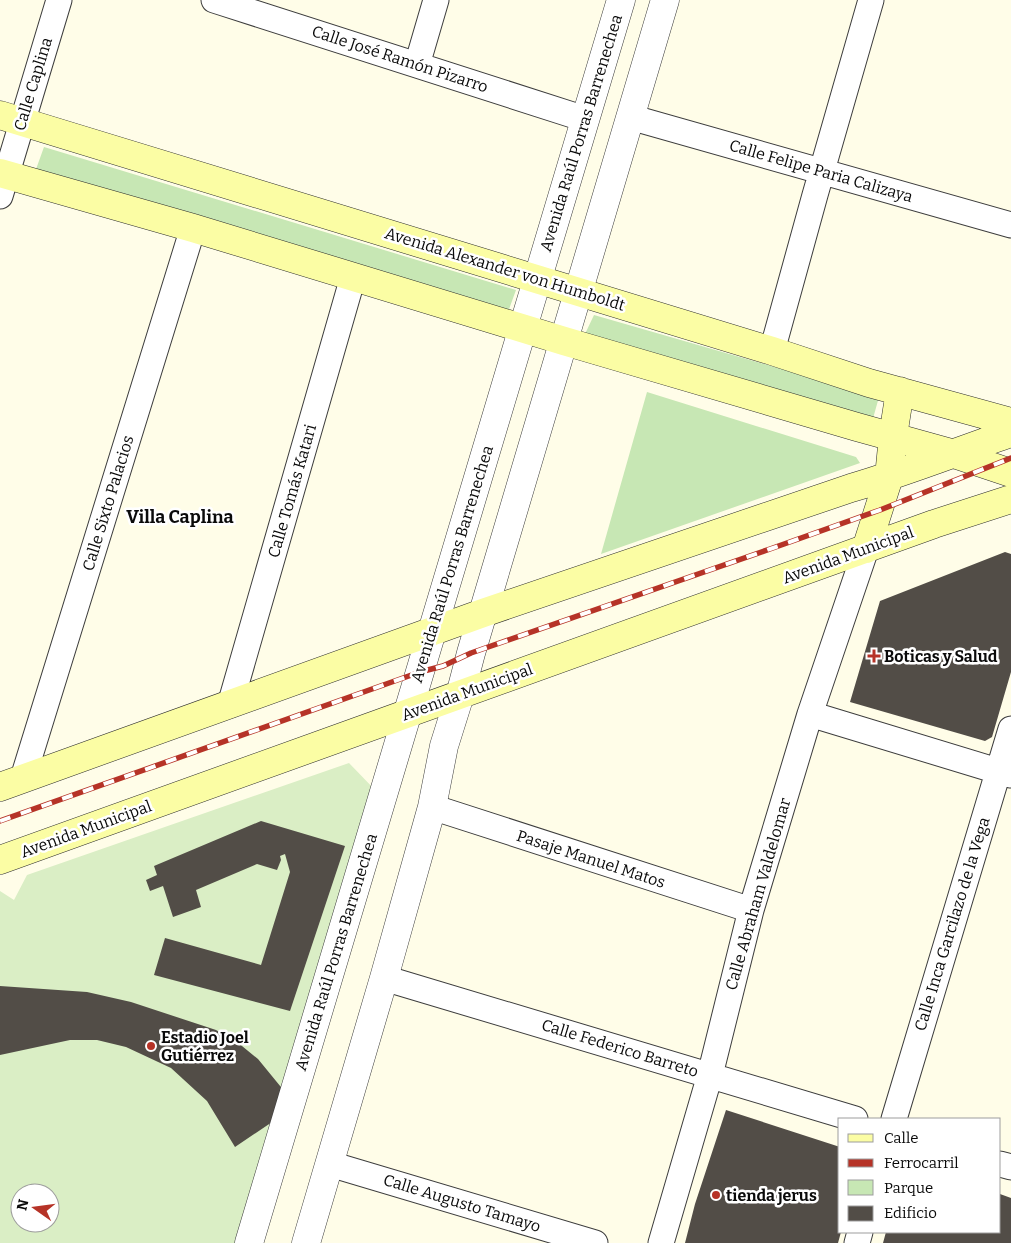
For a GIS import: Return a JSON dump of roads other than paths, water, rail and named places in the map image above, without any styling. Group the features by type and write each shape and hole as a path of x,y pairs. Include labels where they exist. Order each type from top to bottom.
{"main road":[{"name":"Avenida Alexander von Humboldt","path":"11,118 900,391 1011,422"},
{"path":"2,181 193,228 522,329 951,453 1011,473"},
{"path":"866,549 889,477 900,391"},
{"path":"12,783 483,614 889,477 951,453 1011,433"},
{"name":"Avenida Municipal","path":"0,860 1011,498"}],"street":[{"name":"Calle Caplina","path":"2,181 11,118 58,0"},
{"name":"Calle José Ramón Pizarro","path":"214,0 249,5 416,65 586,119"},
{"path":"416,65 436,0"},
{"name":"Avenida Raúl Porras Barrenechea","path":"249,1243 621,0"},
{"path":"306,1243 432,807 444,746 665,0"},
{"path":"772,351 821,171 871,0"},
{"name":"Calle Felipe Paria Calizaya","path":"630,117 1011,225"},
{"name":"Calle Sixto Palacios","path":"12,783 193,228"},
{"name":"Calle Tomás Katari","path":"230,705 353,277"},
{"name":"Calle Abraham Valdelomar","path":"661,1243 710,1075 751,910 810,714 866,549"},
{"path":"810,714 1005,773"},
{"name":"Calle Inca Garcilazo de la Vega","path":"894,1118 1005,773 1011,729"},
{"name":"Pasaje Manuel Matos","path":"432,807 751,910"},
{"name":"Calle Federico Barreto","path":"384,978 852,1118"},
{"name":"Calle Augusto Tamayo","path":"330,1164 595,1243"}],"railway":[{"path":"0,821 880,510 1011,458"}],"place":[{"name":"Boticas y Salud","path":"874,656"},
{"name":"Estadio Joel Gutiérrez","path":"151,1046"},
{"name":"tienda jerus","path":"716,1195"}],"district":[{"name":"Villa Caplina","path":"180,517"}]}
